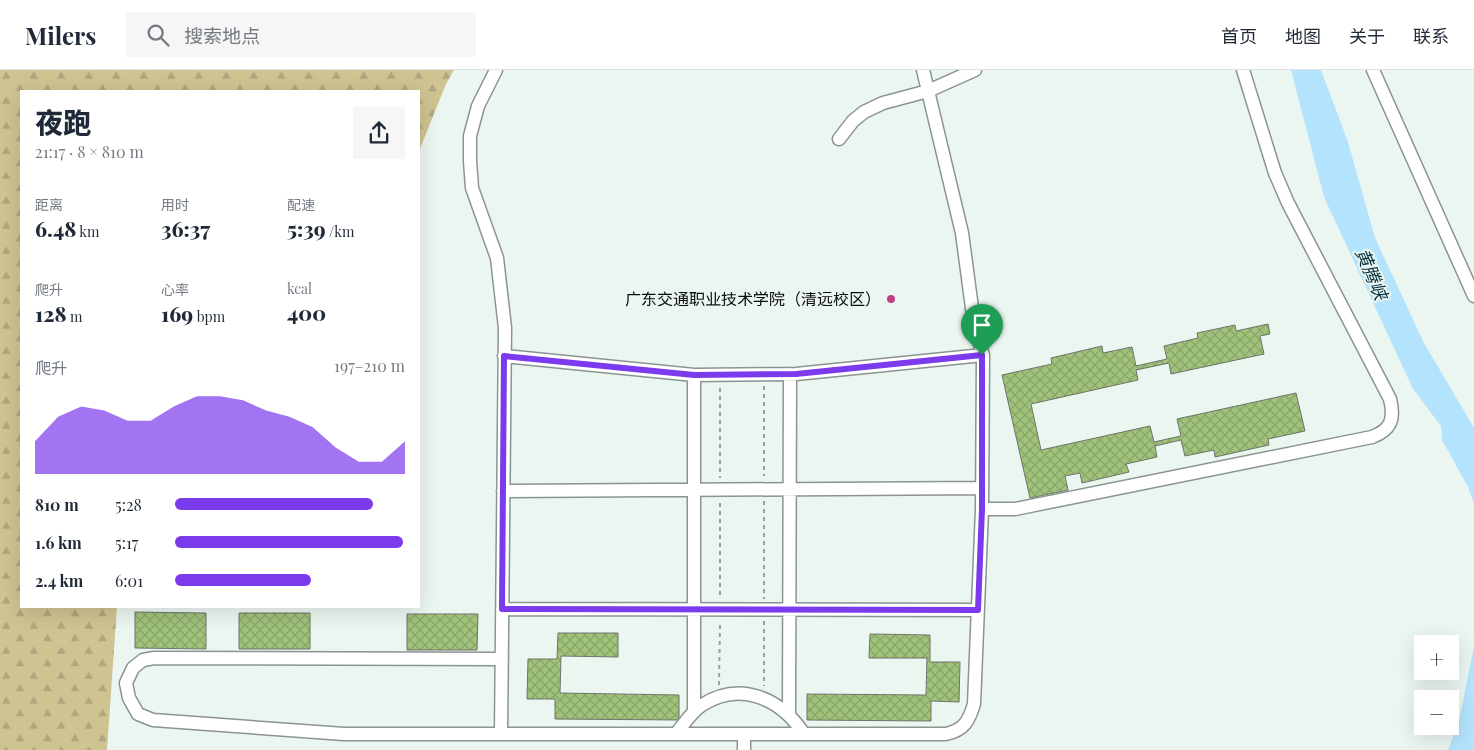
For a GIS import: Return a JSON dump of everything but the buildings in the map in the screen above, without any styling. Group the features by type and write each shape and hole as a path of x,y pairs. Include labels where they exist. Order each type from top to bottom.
{"street":[{"path":"496,70 478,106 470,136 470,161 472,188 497,258 504,319 501,734"},
{"path":"502,659 154,658 142,660 133,668 126,683 129,698 138,714 153,720 344,734 946,734 957,732 965,724 971,715 974,704 982,509 982,355 974,323 962,233 923,70"},
{"path":"839,139 853,121 864,112 883,103 928,91 975,70"},
{"path":"982,509 1015,509 1362,439 1382,433 1388,427 1392,414 1390,399 1288,203 1275,173 1243,70"},
{"path":"1373,70 1474,296"},
{"path":"504,356 694,375 790,374 982,355"},
{"path":"788,715 790,374"},
{"path":"694,375 694,712"},
{"path":"503,490 982,488"},
{"path":"502,609 978,610"},
{"path":"676,734 701,706 720,698 741,694 755,695 769,700 795,721 804,734"},
{"path":"744,734 744,750"}],"path":[{"path":"720,374 720,698"},
{"path":"764,374 764,698"}],"green space":[{"path":"0,70 454,70 446,84 420,149 420,90 20,90 20,608 117,608 107,750 0,750"}],"water":[{"name":"黄腾峡","path":"1291,70 1321,70 1348,142 1375,238 1424,343 1474,428 1474,504 1468,487 1442,440 1441,426 1413,389 1324,197"},
{"path":"1474,646 1474,750 1448,750 1454,735 1459,735 1459,721"}],"place":[{"name":"广东交通职业技术学院（清远校区）","path":"891,299"}],"route":[{"path":"982,355 982,509 978,610 502,609 504,356 694,375 796,374 982,355"}]}
